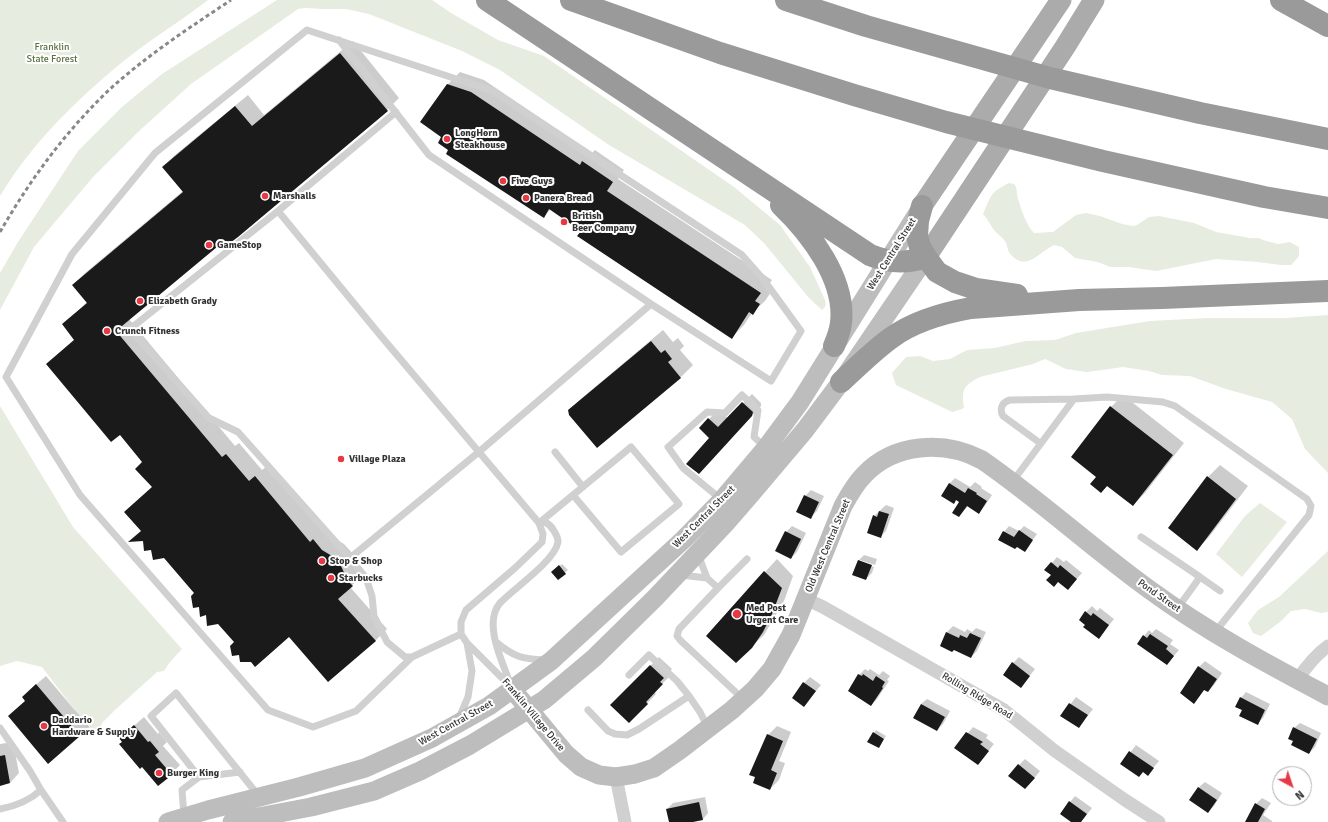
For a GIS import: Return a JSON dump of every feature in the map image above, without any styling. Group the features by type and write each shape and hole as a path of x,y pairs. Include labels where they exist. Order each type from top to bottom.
{"highway":[{"path":"487,0 870,254 888,261 905,262 926,257"},
{"path":"571,0 720,52 847,93 946,122 1103,161 1264,197 1328,208"},
{"path":"786,0 866,26 1050,78 1200,114 1328,139"},
{"path":"1284,1 1328,26"},
{"path":"743,170 784,208 810,237 830,270 836,286 841,321 834,346"},
{"path":"922,206 918,221 917,236 920,246 936,272 955,282 976,289 999,294 1079,300"},
{"path":"841,382 874,351 901,332 931,318 971,308 1079,300 1328,291"}],"main road":[{"name":"West Central Street","path":"176,820 299,788 365,768 432,738 489,706 551,661 677,545 722,500 766,448 800,402 922,206 1061,0"},
{"name":"West Central Street","path":"232,822 311,807 374,791 420,771 464,748 544,700 594,658 678,574 725,524 805,430 841,382 926,257 1065,47 1094,0"},
{"name":"Old West Central Street","path":"616,777 635,774 654,768 744,700 764,678 779,658 791,635 843,506 863,475 890,457 915,449 931,447 948,448 972,455 1007,479"},
{"name":"Pond Street","path":"1007,479 1177,609 1214,633 1328,696"},
{"name":"Franklin Village Drive","path":"512,689 561,748 576,763 581,767 599,774 616,777"}],"street":[{"name":"Rolling Ridge Road","path":"806,599 823,607 1004,710 1054,751 1124,800 1159,822"},
{"path":"1297,680 1321,650 1328,646"},
{"path":"616,777 625,822"}],"lane":[{"path":"278,211 380,335 540,523 543,534 542,542 515,568 466,610 461,622 461,634 412,657 356,711 313,727 268,710 80,495 6,377 72,254 155,153 307,30 339,40 493,91 742,255 764,280 801,331 771,381 651,304 429,154 339,40"},
{"path":"396,112 278,211 130,329 209,418 238,432 350,558 366,578 372,596 374,616 387,642 405,657 412,657"},
{"path":"350,558 480,451 651,304"},
{"path":"722,500 683,468 668,447 707,412 726,413 742,395 758,410 754,437 766,448"},
{"path":"1040,443 1003,416 1001,411 1002,405 1010,400 1074,399 1108,396 1162,402 1175,406 1310,502 1312,507 1309,514 1214,633"},
{"path":"1007,479 1040,443 1074,399"},
{"path":"540,523 631,447 679,504 621,552 574,495"},
{"path":"555,452 583,487"},
{"path":"512,689 495,641 492,618 496,607 543,564 557,546 557,535 553,528 545,522 540,523"},
{"path":"1141,537 1220,591"},
{"path":"698,553 707,578 718,588"},
{"path":"744,700 680,640 678,636 679,629 747,560"},
{"path":"678,574 707,578"},
{"path":"1177,609 1200,577"},
{"name":"Franklin Village Drive","path":"461,634 467,643 512,689"},
{"path":"495,641 508,652 525,659 551,661"},
{"path":"456,724 468,697 472,671 467,643"},
{"path":"629,675 648,655 676,681 689,696 700,712 708,728"},
{"path":"199,777 151,716 176,692 260,797"},
{"path":"588,710 612,733 627,735 639,729 689,696"},
{"path":"0,728 3,738 30,771 63,822"},
{"path":"176,820 182,790 199,777 240,772"},
{"path":"0,809 21,803 41,790"}],"green space":[{"name":"Franklin State Forest","path":"0,0 208,0 125,60 73,106 56,123 26,158 0,196"},
{"path":"277,0 432,0 451,13 498,40 544,56 734,187 780,225 810,267 825,300 825,307 822,310 809,298 764,243 745,225 609,145 500,70 462,51 369,14 346,9 305,8 298,9 191,84 138,132 93,177 34,247 0,310 0,273 18,242 78,151 122,107 162,74"},
{"path":"1009,183 1014,184 1015,186 1024,217 1034,233 1053,232 1076,215 1086,213 1133,226 1149,217 1159,216 1194,223 1216,232 1250,238 1259,238 1278,244 1290,242 1299,247 1299,256 1291,265 1216,259 1156,271 1129,267 1110,267 1098,262 1075,258 1062,247 1054,245 1031,260 1022,262 1011,255 1005,241 994,230 983,214 994,192"},
{"path":"1328,315 1328,473 1305,449 1292,419 1272,402 1226,389 1190,376 1162,375 1149,371 1123,367 1087,372 1066,369 1045,359 1033,364 980,377 970,383 965,389 963,396 964,407 952,412 896,385 892,373 906,357 920,356 933,361 950,359 967,350 995,348 1025,341 1055,340 1076,333 1150,321 1208,318 1286,318"},
{"path":"0,406 73,527 182,649 164,671 157,672 102,723 99,732 93,734 42,667 17,661 0,666"},
{"path":"1260,503 1287,522 1242,577 1216,554 1245,516"},
{"path":"1328,551 1328,612 1321,613 1305,609 1291,611 1280,622 1261,636 1253,633 1248,623 1258,610 1279,597"}],"building":[{"path":"340,53 388,111 238,237 226,246 223,242 116,331 222,457 226,454 249,481 255,476 310,542 313,539 322,550 332,556 341,566 348,581 353,586 338,599 376,641 328,682 289,637 255,667 251,662 240,662 239,655 232,656 230,646 234,642 218,624 207,626 206,615 200,617 199,607 193,608 191,596 194,593 164,558 153,560 151,550 144,551 143,541 128,542 141,531 124,512 152,487 135,469 142,462 120,435 111,442 46,364 74,340 62,324 87,303 72,285 183,192 162,167 235,106 252,126"},
{"path":"447,84 471,92 580,165 582,161 613,182 607,191 761,293 755,301 760,304 753,315 749,312 732,339 577,236 581,231 549,209 544,218 446,154 448,150 438,143 441,137 420,122"},
{"path":"651,341 661,353 665,350 672,359 668,362 681,378 597,448 569,415 568,410"},
{"path":"742,402 753,412 752,416 699,474 686,464 709,438 699,428 708,418 718,427"},
{"path":"1110,406 1173,455 1133,506 1107,486 1101,493 1090,484 1096,477 1071,457"},
{"path":"1207,476 1236,499 1197,551 1168,528"},
{"path":"949,483 965,493 968,488 987,501 979,514 967,506 959,517 952,513 959,502 956,500 954,504 941,496"},
{"path":"804,495 819,502 811,519 796,512"},
{"path":"879,511 889,514 881,538 867,533 873,515 877,517"},
{"path":"1019,530 1033,540 1025,552 1017,547 1015,549 998,540 1003,531 1014,537"},
{"path":"785,531 801,539 791,559 775,551"},
{"path":"858,560 872,565 866,580 852,575"},
{"path":"1051,562 1058,568 1060,565 1077,579 1068,590 1058,582 1054,587 1046,580 1051,575 1044,570"},
{"path":"559,565 566,574 558,580 551,572"},
{"path":"764,571 782,588 763,632 752,648 736,663 706,636"},
{"path":"1085,611 1091,616 1093,613 1109,625 1099,639 1083,627 1085,625 1079,620"},
{"path":"946,632 959,638 960,635 967,638 970,633 981,638 971,658 954,650 952,652 940,646"},
{"path":"1150,634 1168,646 1166,649 1174,656 1167,665 1137,644 1143,635 1147,638"},
{"path":"1012,662 1030,676 1021,688 1003,675"},
{"path":"650,665 664,678 660,682 663,684 646,702 648,704 629,723 610,705"},
{"path":"1198,666 1217,679 1208,692 1204,690 1194,704 1180,693"},
{"path":"858,674 862,676 863,674 873,681 876,676 885,682 882,687 883,688 871,706 848,691"},
{"path":"803,682 816,691 804,707 792,698"},
{"name":"Daddario Hardware & Supply","path":"36,684 80,736 48,764 8,716 25,701 22,697"},
{"path":"1240,697 1265,710 1258,725 1239,716 1242,710 1235,707"},
{"path":"1069,703 1088,715 1079,728 1060,716"},
{"path":"921,704 945,717 937,731 913,718"},
{"path":"134,725 148,742 150,741 159,752 155,755 172,775 158,786 142,767 140,769 119,744 122,742 119,738"},
{"path":"1293,727 1317,739 1309,754 1291,745 1293,741 1288,739"},
{"path":"873,732 884,739 879,748 867,742"},
{"path":"966,732 983,742 980,744 989,751 978,765 954,748"},
{"path":"767,734 783,741 771,770 777,773 770,790 753,783 755,777 749,775"},
{"path":"1129,751 1154,768 1148,776 1143,772 1139,777 1120,764"},
{"path":"5,755 10,783 0,786 0,756"},
{"path":"1018,764 1035,778 1025,789 1008,776"},
{"path":"1198,787 1217,800 1208,813 1189,800"},
{"path":"1069,801 1087,814 1081,822 1071,822 1060,814"},
{"path":"699,802 703,820 693,822 669,822 666,809"},
{"path":"1255,803 1265,809 1258,822 1245,822"}],"railway":[{"path":"0,232 49,157 93,106 109,90 153,54 231,0"}],"place":[{"name":"LongHorn Steakhouse","path":"447,139"},
{"name":"Five Guys","path":"503,181"},
{"name":"Marshalls","path":"265,196"},
{"name":"Panera Bread","path":"526,198"},
{"name":"British Beer Company","path":"564,222"},
{"name":"GameStop","path":"209,245"},
{"name":"Elizabeth Grady","path":"140,301"},
{"name":"Crunch Fitness","path":"107,331"},
{"name":"Village Plaza","path":"341,459"},
{"name":"Stop & Shop","path":"322,561"},
{"name":"Starbucks","path":"331,578"},
{"name":"Med Post Urgent Care","path":"737,614"},
{"name":"Daddario Hardware & Supply","path":"44,726"},
{"name":"Burger King","path":"159,773"}]}
